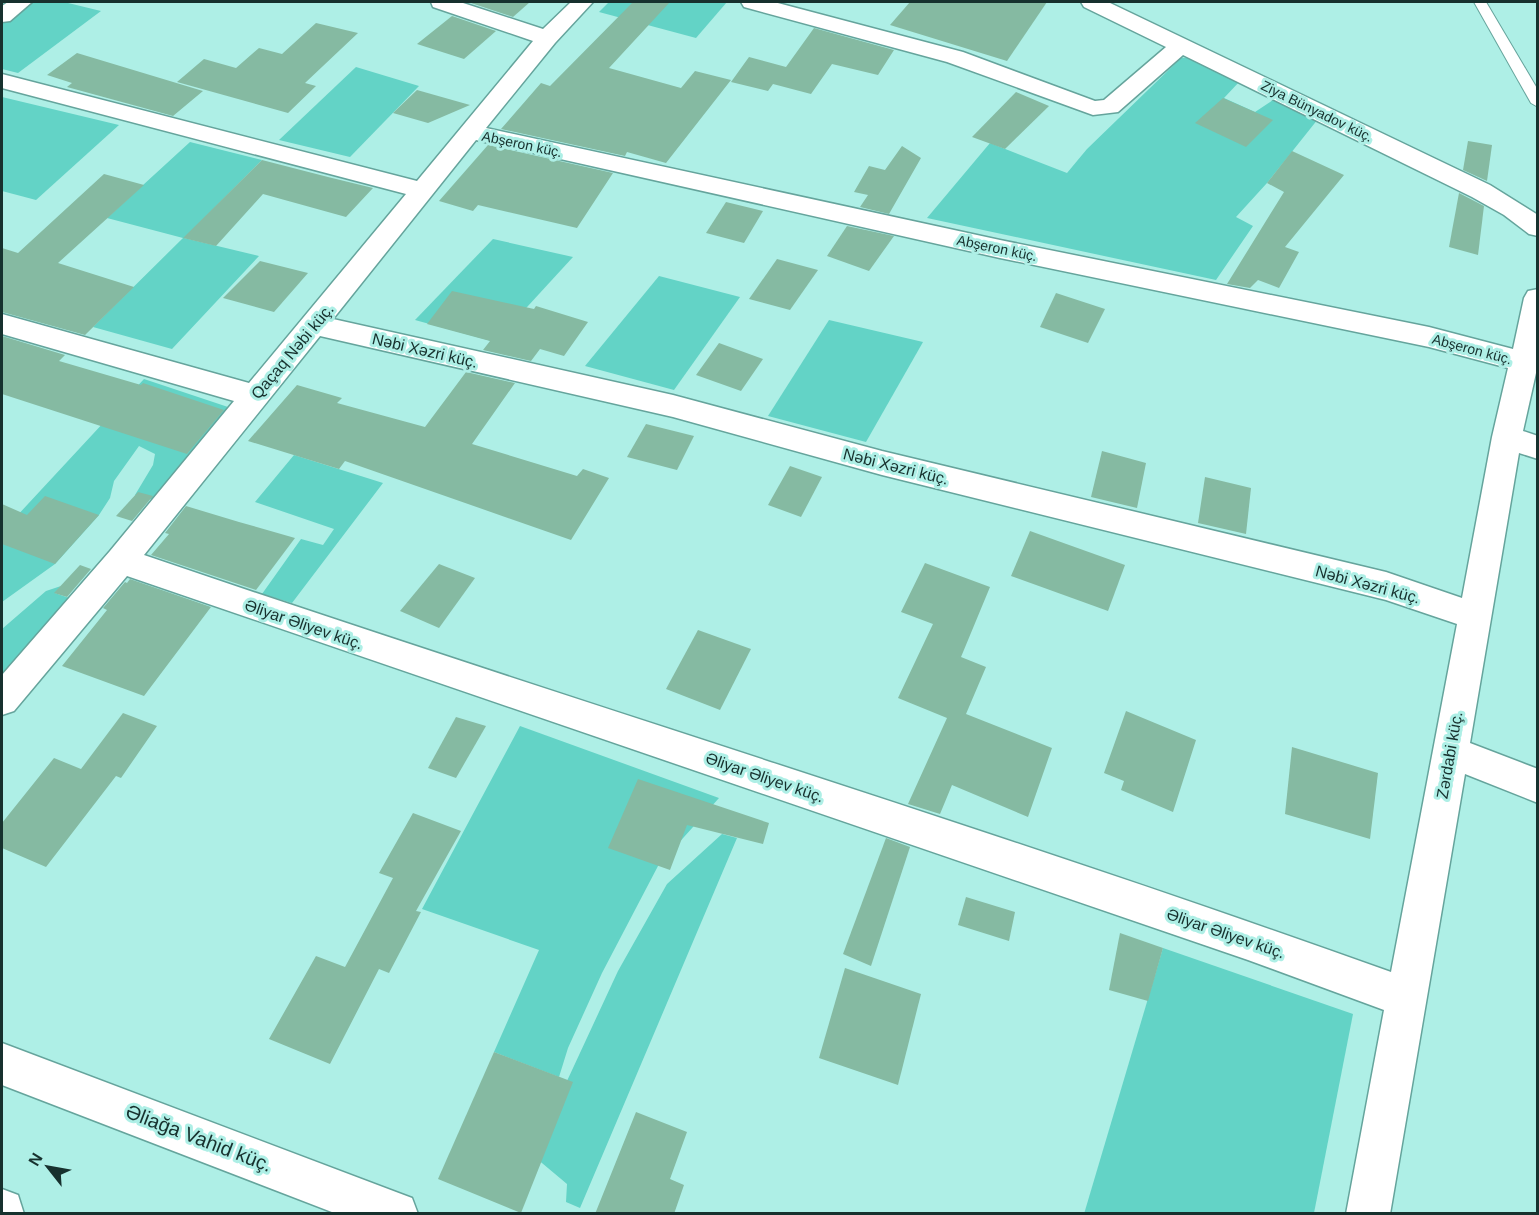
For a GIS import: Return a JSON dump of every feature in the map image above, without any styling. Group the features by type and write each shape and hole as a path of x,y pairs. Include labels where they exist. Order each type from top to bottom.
{"street":[{"path":"2,16 21,2"},
{"path":"441,2 547,38"},
{"name":"Qaçaq Nəbi küç.","path":"2,700 315,325 547,38 582,2"},
{"path":"752,2 955,57 1093,108 1110,107 1181,45"},
{"name":"Ziya Bünyadov küç.","path":"1092,2 1481,191 1513,209 1538,228"},
{"path":"2,81 422,190"},
{"name":"Abşeron küç.","path":"471,132 1000,249 1429,337 1523,362"},
{"name":"Zərdabi küç.","path":"1368,1214 1408,998 1449,751 1475,616 1522,443 1523,362 1538,298"},
{"path":"2,324 255,396"},
{"name":"Nəbi Xəzri küç.","path":"315,325 673,406 882,463 1386,586 1475,616"},
{"name":"Əliyar Əliyev küç.","path":"121,560 322,632 698,754 1285,953 1408,998"},
{"path":"1449,751 1538,786"},
{"name":"Əliağa Vahid küç.","path":"2,1064 396,1214"}],"lane":[{"path":"1480,2 1538,104"}],"green space":[{"path":"31,2 64,2 101,11 18,73 2,69 2,23"},
{"path":"609,2 727,2 696,38 599,12"},
{"path":"1191,57 1240,81 1224,98 1255,112 1276,98 1318,119 1267,183 1236,217 1253,226 1216,280 927,218 990,143 1067,173 1087,149 1181,58"},
{"path":"356,67 419,86 350,157 279,140"},
{"path":"2,97 119,125 36,200 2,191"},
{"path":"190,142 262,160 184,238 259,256 172,349 93,327 183,238 107,218"},
{"path":"493,239 573,257 495,342 415,320"},
{"path":"659,276 740,297 674,390 585,366"},
{"path":"829,320 923,342 866,442 768,416"},
{"path":"144,379 231,408 153,500 135,495 153,465 155,454 139,446 114,481 110,498 99,515 55,564 2,602 2,532"},
{"path":"294,455 383,483 292,603 262,594 301,539 323,545 334,529 255,502"},
{"path":"61,586 55,593 69,598 2,677 2,629 46,591"},
{"path":"520,726 719,798 658,866 602,973 568,1048 559,1077 494,1052 539,950 422,909"},
{"path":"722,834 737,838 580,1208 566,1202 567,1184 536,1158 541,1137 618,971 667,884"},
{"path":"1163,948 1353,1014 1314,1213 1084,1214"}],"building":[{"path":"468,2 530,2 513,17"},
{"path":"633,2 670,2 609,68 681,88 695,71 731,80 666,163 627,152 625,156 501,129 541,83 550,86"},
{"path":"910,2 1047,2 1007,61 890,25"},
{"path":"452,16 496,31 464,59 417,44"},
{"path":"316,23 358,33 305,83 316,86 288,113 177,82 204,59 236,68 259,48 282,54"},
{"path":"814,28 894,50 878,75 832,64 811,94 773,84 768,91 731,82 749,57 786,67"},
{"path":"77,53 203,91 173,116 67,87 72,83 47,75"},
{"path":"417,90 470,105 428,123 393,113"},
{"path":"1016,92 1049,106 1005,149 972,137"},
{"path":"1223,98 1273,120 1246,147 1195,123"},
{"path":"1468,141 1492,145 1487,181 1463,170"},
{"path":"488,145 613,173 577,228 478,205 473,211 439,201"},
{"path":"902,146 921,158 889,214 860,207 868,195 854,192 869,166 885,170"},
{"path":"1292,151 1344,175 1285,247 1299,252 1279,288 1258,280 1250,288 1227,284 1284,192 1267,183"},
{"path":"262,160 373,188 346,217 263,194 216,246 183,238"},
{"path":"104,174 144,185 58,263 134,287 85,335 2,312 2,248 18,253"},
{"path":"1459,193 1484,206 1478,255 1449,247"},
{"path":"726,202 763,211 744,243 706,233"},
{"path":"847,226 894,236 869,271 827,256"},
{"path":"777,259 818,270 790,310 749,299"},
{"path":"260,261 308,273 274,312 223,298"},
{"path":"452,291 534,309 536,306 588,322 564,356 540,349 531,361 483,350 490,341 427,324"},
{"path":"1056,293 1105,309 1088,343 1040,327"},
{"path":"2,336 65,355 59,361 141,385 143,383 224,410 187,454 2,394"},
{"path":"719,343 763,359 741,391 696,375"},
{"path":"466,372 515,383 472,444 577,476 583,469 609,478 571,540 345,461 339,469 248,441 297,385 342,398 337,403 425,427"},
{"path":"646,424 694,436 677,470 627,457"},
{"path":"1102,451 1146,463 1137,508 1091,497"},
{"path":"790,466 822,477 801,517 768,505"},
{"path":"1205,477 1251,488 1246,534 1198,523"},
{"path":"138,492 153,496 132,521 116,516"},
{"path":"45,496 99,515 55,564 2,544 2,504 27,515"},
{"path":"186,506 295,538 256,590 151,555 169,534 165,533"},
{"path":"1030,531 1125,565 1108,611 1011,576"},
{"path":"925,563 990,587 961,657 986,667 966,714 1052,748 1028,817 952,785 940,814 908,804 947,718 898,698 933,624 901,612"},
{"path":"439,564 475,578 439,628 400,611"},
{"path":"80,565 91,569 67,597 54,593"},
{"path":"130,579 211,607 144,696 62,666 107,610 103,608"},
{"path":"698,630 751,649 720,710 666,689"},
{"path":"1126,711 1196,740 1173,812 1121,790 1124,781 1104,773"},
{"path":"123,713 157,726 121,778 116,776 46,867 2,848 2,823 54,758 81,769"},
{"path":"456,717 486,726 456,778 428,768"},
{"path":"1292,747 1378,773 1370,839 1285,814"},
{"path":"638,779 769,823 763,844 687,825 670,870 608,848"},
{"path":"413,813 461,831 416,911 421,912 389,973 379,969 330,1064 269,1039 316,956 345,967 393,878 379,873"},
{"path":"886,838 910,847 871,966 843,954"},
{"path":"966,897 1015,912 1009,941 958,925"},
{"path":"1120,933 1163,948 1148,1001 1109,990"},
{"path":"845,968 921,994 898,1085 819,1058"},
{"path":"494,1052 573,1082 521,1213 438,1179"},
{"path":"636,1112 687,1132 670,1179 684,1185 674,1214 595,1214"}]}
